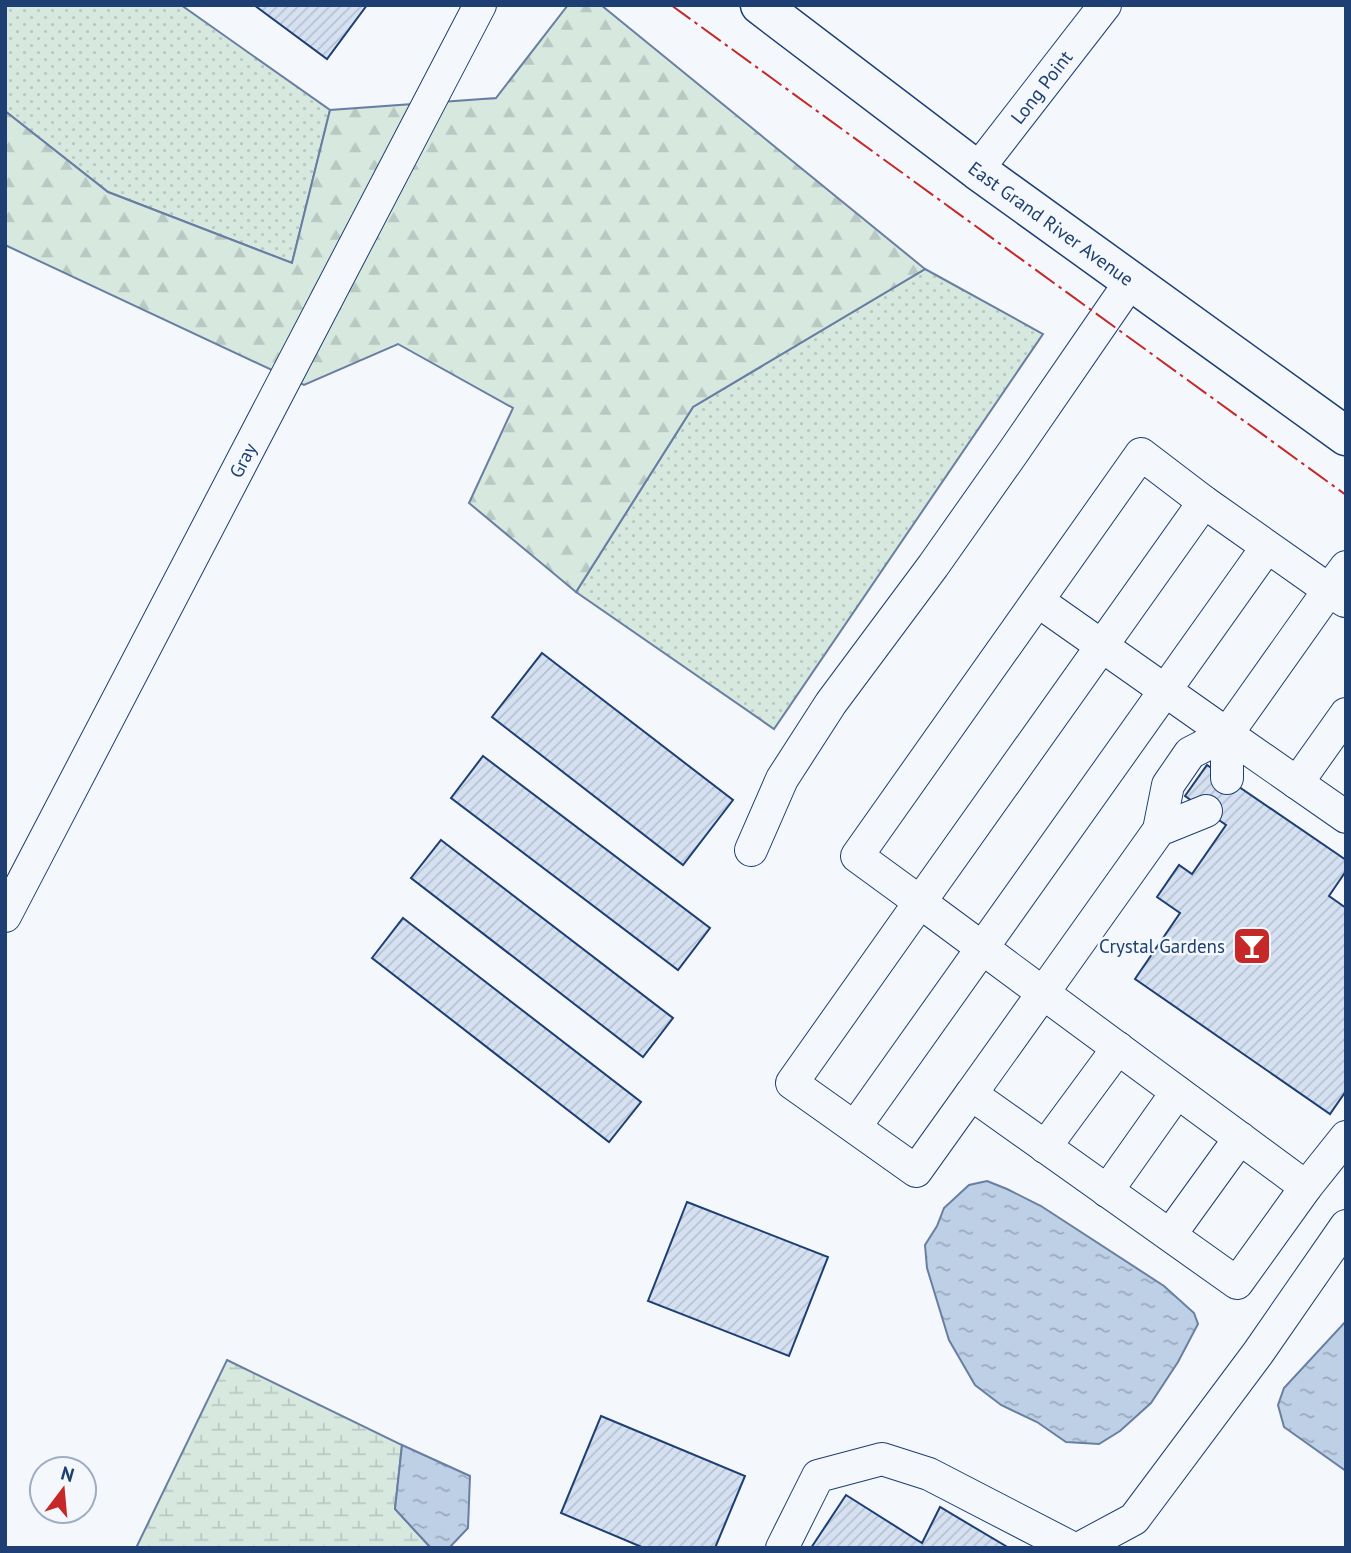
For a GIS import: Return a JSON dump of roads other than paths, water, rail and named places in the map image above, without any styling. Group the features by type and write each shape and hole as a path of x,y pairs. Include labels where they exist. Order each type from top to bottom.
{"main road":[{"name":"East Grand River Avenue","path":"760,5 977,170 1346,436"}],"street":[{"name":"Gray","path":"5,916 480,5"},
{"name":"Long Point","path":"977,170 1105,5"},
{"path":"751,850 782,779 831,703 933,566 1131,281"},
{"path":"1204,502 920,902 792,1083 916,1171 1043,993 1159,830 1168,785 1190,753 1227,734 1340,586 1267,547 1142,454 857,856 920,902 1043,993 1118,1048 1177,1092 1240,1138 1306,1187"},
{"path":"855,1128 1267,547"},
{"path":"1038,601 1346,817"},
{"path":"1297,783 1346,714"},
{"path":"1227,734 1227,778"},
{"path":"1159,830 1206,811"},
{"path":"1045,1147 1118,1048"},
{"path":"1107,1191 1177,1092"},
{"path":"971,1094 1237,1283 1306,1187 1346,1137"},
{"path":"1170,1235 1240,1138"},
{"path":"1080,1548 1134,1519 1258,1353 1346,1226"},
{"path":"782,1548 818,1476 882,1459 929,1474 1072,1548"}],"water":[{"path":"987,1181 1041,1206 1164,1286 1194,1313 1198,1324 1178,1362 1151,1403 1120,1431 1099,1444 1066,1442 1037,1422 1001,1405 975,1385 949,1340 927,1268 925,1245 944,1208 969,1185"},
{"path":"1346,1321 1346,1471 1284,1427 1278,1405 1284,1388"},
{"path":"402,1445 470,1476 468,1528 449,1548 431,1548 395,1509"}],"place":[{"name":"Crystal Gardens","path":"1252,946"}]}
